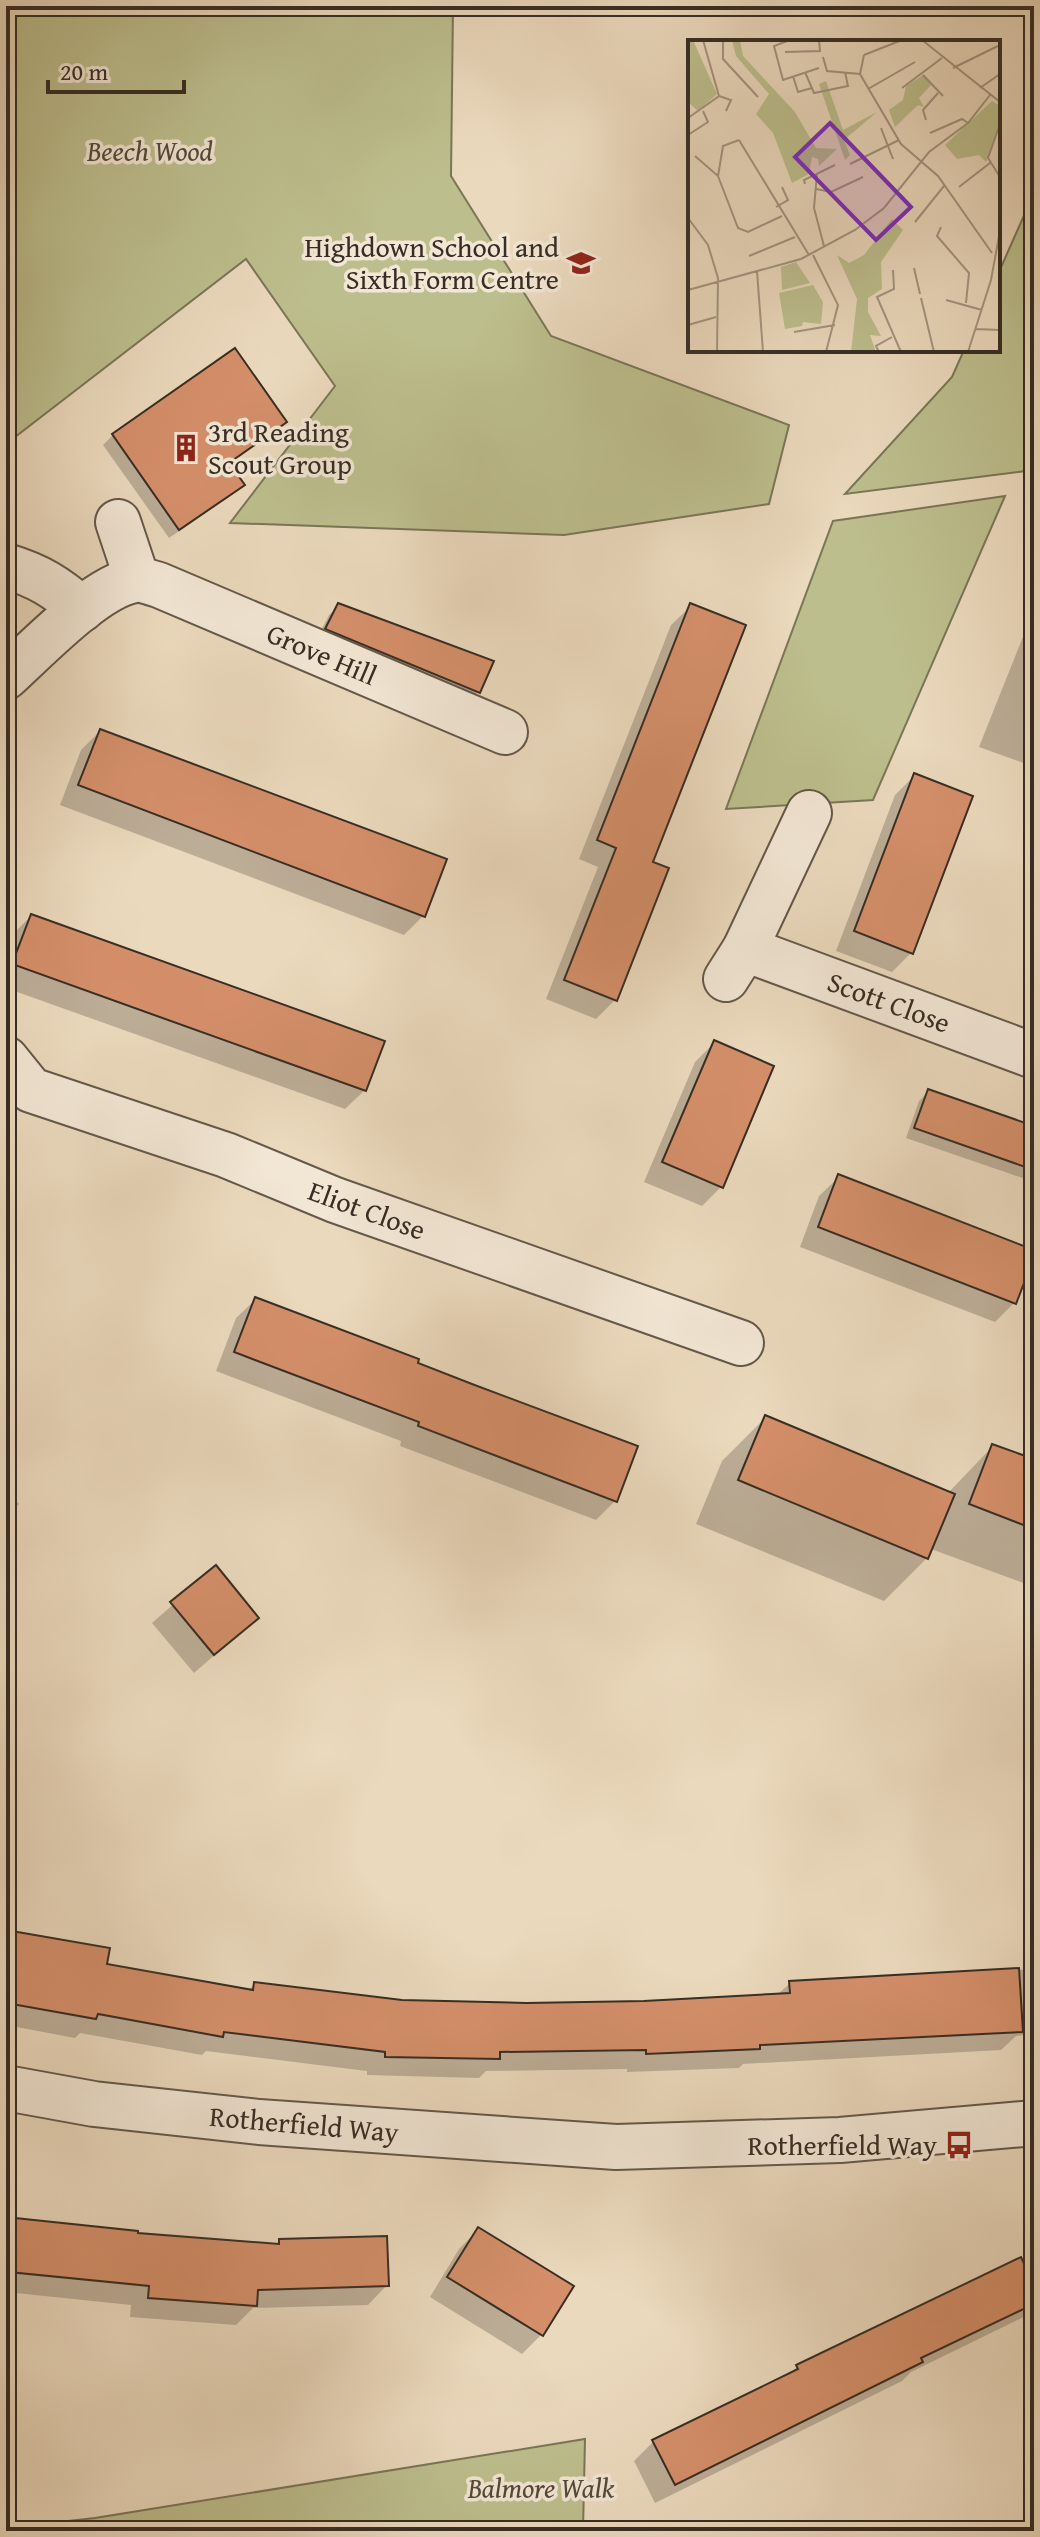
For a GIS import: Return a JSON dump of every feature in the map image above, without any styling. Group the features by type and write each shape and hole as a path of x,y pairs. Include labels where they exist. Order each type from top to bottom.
{"street":[{"path":"6,677 82,609 114,586 137,579 118,522"},
{"path":"6,566 36,575 82,609"},
{"name":"Grove Hill","path":"137,579 159,585 505,732"},
{"name":"Scott Close","path":"809,813 735,964 1034,1056"},
{"name":"Eliot Close","path":"6,1059 31,1090 226,1155 335,1200 741,1343"},
{"name":"Rotherfield Way","path":"6,2088 94,2104 259,2122 616,2147 840,2140 1034,2123"}],"green space":[{"name":"Beech Wood","path":"6,6 453,6 451,176 551,336 789,425 769,504 564,535 230,523 335,386 246,259 6,444"},
{"path":"1034,193 1034,470 845,494 952,377 963,352 1000,352 1000,270"},
{"path":"1005,496 873,800 726,809 833,521"},
{"name":"Balmore Walk","path":"585,2439 583,2531 6,2531 6,2528 95,2518"}],"building":[{"name":"3rd Reading Scout Group","path":"235,348 287,422 229,463 245,485 179,530 112,434"},
{"path":"338,603 494,661 480,693 325,629"},
{"path":"690,603 746,625 653,862 669,868 617,1001 564,980 616,848 597,840"},
{"path":"100,729 447,859 425,917 78,785"},
{"path":"914,773 973,796 913,954 854,931"},
{"path":"31,914 385,1041 366,1091 12,964"},
{"path":"714,1040 774,1066 723,1188 662,1162"},
{"path":"928,1089 1034,1126 1034,1170 914,1128"},
{"path":"838,1174 1034,1250 1016,1304 818,1227"},
{"path":"255,1297 419,1359 418,1363 638,1446 617,1502 234,1352"},
{"path":"765,1415 955,1494 928,1559 738,1480"},
{"path":"992,1444 1034,1459 1034,1529 969,1504"},
{"path":"216,1565 259,1618 214,1655 170,1602"},
{"path":"6,1930 110,1948 107,1964 253,1990 254,1982 402,2000 526,2003 644,2001 790,1993 789,1981 1019,1968 1023,2032 646,2054 646,2050 500,2052 500,2059 385,2057 385,2052 224,2032 223,2037 98,2014 96,2019 6,2003"},
{"path":"15,2218 138,2233 279,2244 279,2239 387,2236 389,2286 258,2290 257,2306 148,2298 149,2286 9,2272"},
{"path":"478,2227 574,2286 543,2336 447,2277"},
{"path":"1021,2257 1034,2285 1034,2304 921,2358 923,2362 675,2485 652,2440 798,2369 796,2365"}],"place":[{"name":"Highdown School and Sixth Form Centre","path":"581,263"},
{"name":"3rd Reading Scout Group","path":"186,448"},
{"name":"Rotherfield Way","path":"959,2145"}]}
